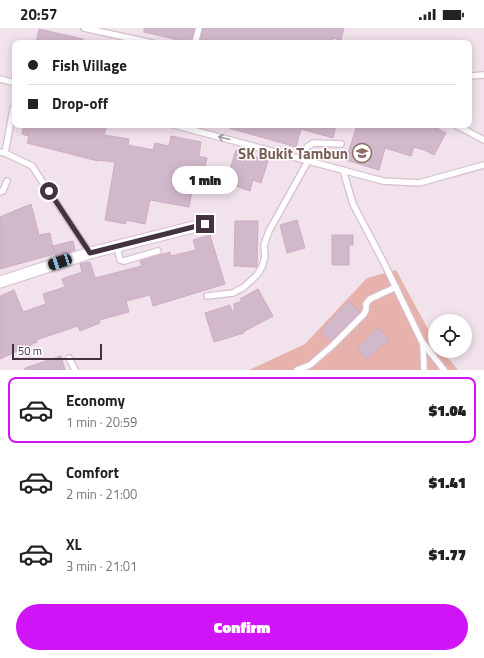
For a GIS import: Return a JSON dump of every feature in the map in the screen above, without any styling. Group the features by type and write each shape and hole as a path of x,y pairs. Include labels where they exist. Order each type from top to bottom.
{"street":[{"path":"0,282 90,253 205,224"}],"lane":[{"path":"84,28 138,40"},
{"path":"196,40 199,28"},
{"path":"472,76 484,74"},
{"path":"0,79 12,82"},
{"path":"12,113 3,152 32,166 90,253"},
{"path":"185,128 382,181 419,183 484,165"},
{"path":"462,128 484,140"},
{"path":"299,158 307,147 313,143 341,144"},
{"path":"208,296 233,293 244,287 257,275 265,256 264,245 269,231 308,161"},
{"path":"343,170 353,204 396,287 423,344 444,370"},
{"path":"0,192 3,191 7,182"},
{"path":"117,246 120,260 124,261 158,251"},
{"path":"297,370 310,365 332,346 364,314 366,304 370,299 396,287"},
{"path":"423,344 424,370"},
{"path":"69,358 75,370"}],"shaded area":[{"path":"396,270 428,329 428,358 448,358 458,370 249,370 305,344 367,278"}],"building":[{"path":"144,28 195,28 192,40 178,40 144,32"},
{"path":"203,28 344,28 341,40 333,38 333,40 200,40"},
{"path":"39,29 83,39 83,40 37,40"},
{"path":"23,128 106,128 104,135 129,139 128,145 153,150 155,143 169,146 171,136 201,142 199,156 207,158 201,188 193,186 189,207 150,200 145,224 126,220 126,224 105,220 115,162 98,161 27,143 29,136 22,134"},
{"path":"229,128 335,128 333,138 301,129 296,147"},
{"path":"356,128 437,128 446,133 434,155 414,147 411,156 385,148 379,170 346,160"},
{"path":"236,150 268,161 261,183 253,180 250,191 233,185 237,175 229,172"},
{"path":"31,204 39,235 50,233 54,254 0,269 0,217"},
{"path":"297,220 305,248 287,253 280,225"},
{"path":"235,221 258,221 257,267 234,266"},
{"path":"210,235 225,284 153,306 150,295 126,301 129,312 99,320 100,323 80,331 78,326 36,340 37,342 0,359 0,296 14,290 23,312 46,304 43,294 65,287 62,279 82,272 80,264 90,262 95,278 142,266 140,261 170,252 171,256 196,250 193,240"},
{"path":"332,235 353,235 353,245 349,245 349,265 332,265"},
{"path":"73,241 75,250 56,257 53,246"},
{"path":"258,289 273,316 243,332 244,333 214,342 205,313 230,305 234,316 234,304 242,301 240,299"},
{"path":"349,301 360,312 331,341 321,331"},
{"path":"378,328 389,339 367,359 357,348"},
{"path":"61,356 65,370 25,370 25,368"}],"place":[{"name":"SK Bukit Tambun","path":"362,153"}],"route":[{"path":"49,191 90,253 205,224"}]}
